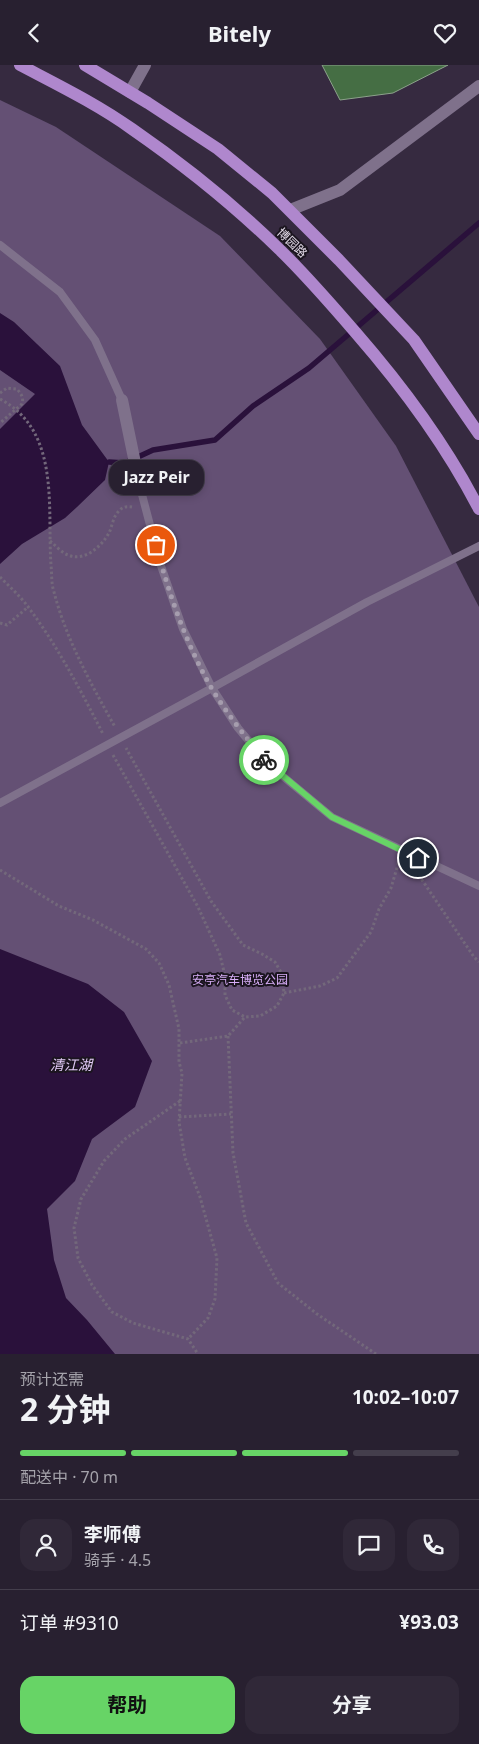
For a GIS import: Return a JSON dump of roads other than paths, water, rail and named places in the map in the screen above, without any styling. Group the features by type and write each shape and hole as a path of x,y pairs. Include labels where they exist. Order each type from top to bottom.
{"main road":[{"name":"博园路","path":"20,65 66,89 131,128 184,167 253,225 316,287 386,367 428,424 462,475 479,509"},
{"name":"博园路","path":"85,65 218,149 272,193 339,260 414,340 479,434"}],"street":[{"path":"130,92 145,65"},
{"path":"290,210 340,190 479,86"},
{"path":"122,400 140,487"}],"lane":[{"path":"0,245 60,292 95,339 122,400"},
{"path":"140,487 160,563 183,629 212,688 238,728 268,764 332,817 479,886"},
{"path":"0,803 366,602 479,546"}],"water":[{"path":"0,313 14,322 60,366 82,425 109,462 105,480 77,507 65,518 22,544 0,564 0,429 35,394 0,370"},
{"name":"清江湖","path":"0,949 88,984 124,1012 152,1061 135,1107 92,1139 75,1181 47,1209 54,1260 66,1298 115,1354 0,1354"}],"waterway":[{"path":"109,462 125,463 153,450 215,440 253,406 309,368 479,223"}],"place":[{"name":"Jazz Peir","path":"156,545"}],"park label":[{"name":"安亭汽车博览公园","path":"240,980"}]}
